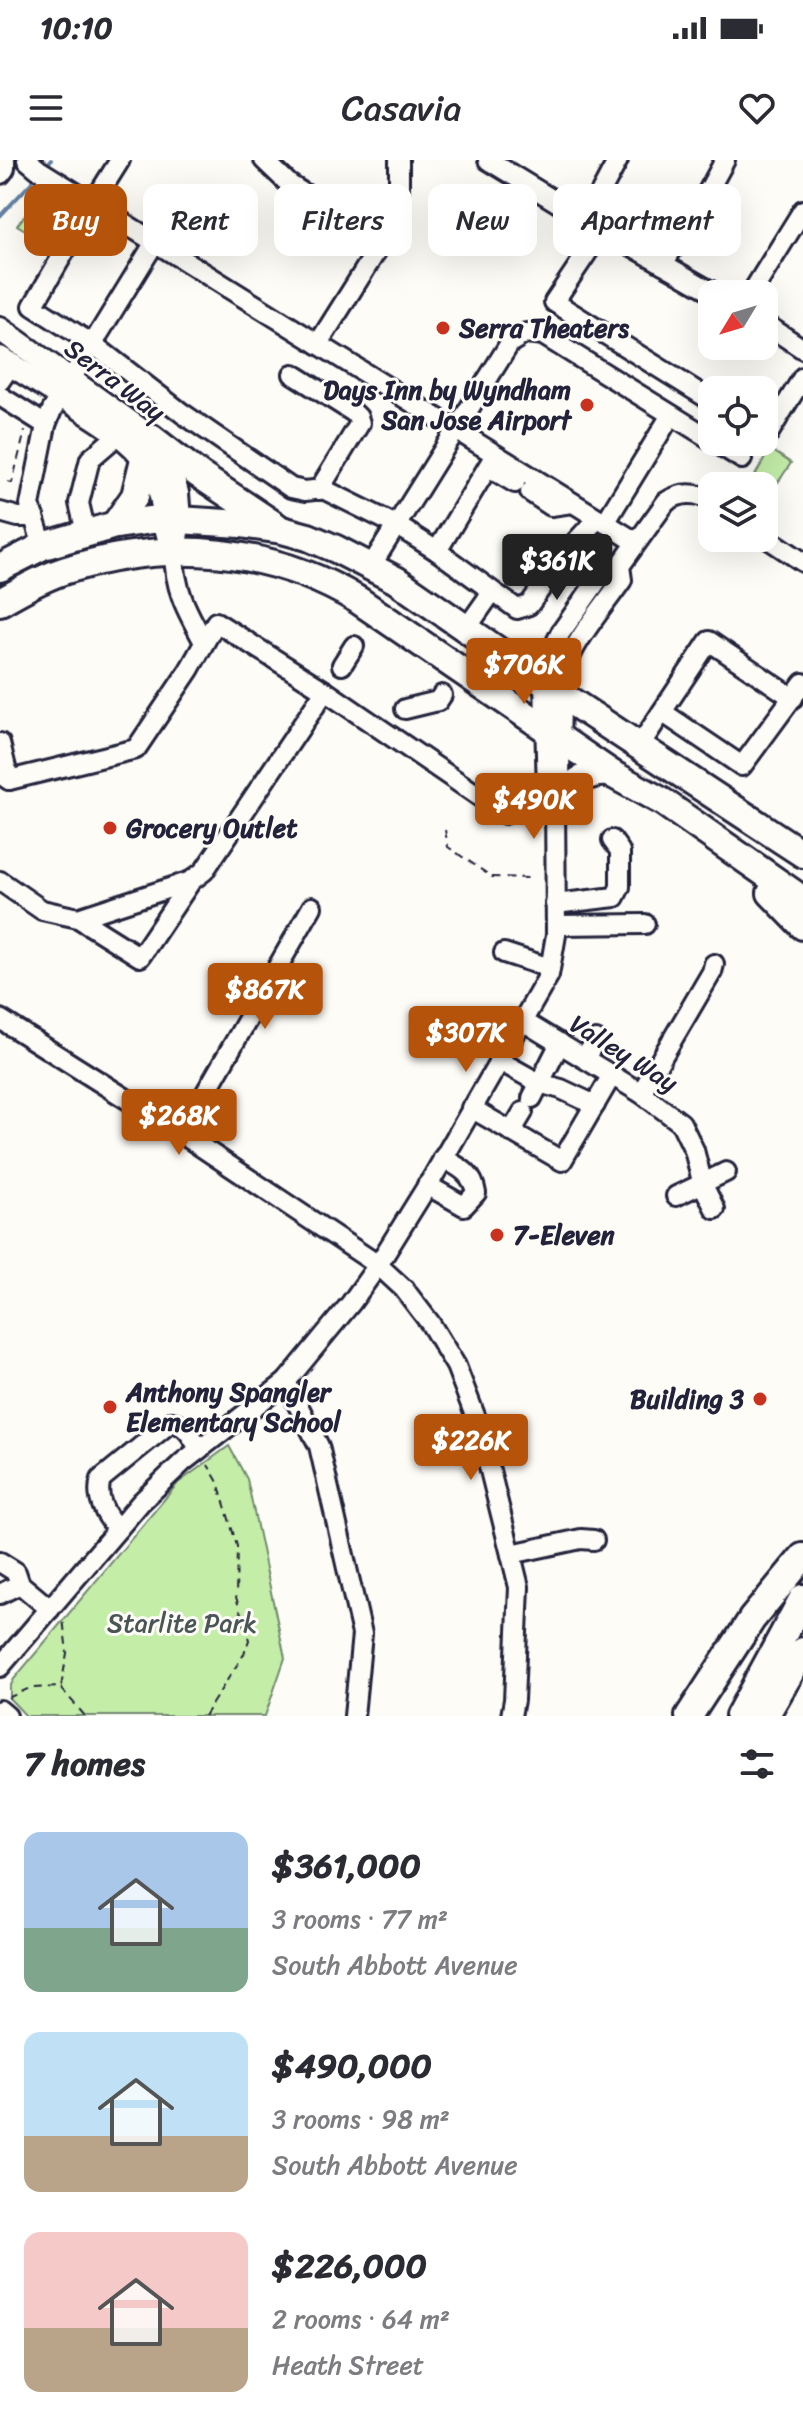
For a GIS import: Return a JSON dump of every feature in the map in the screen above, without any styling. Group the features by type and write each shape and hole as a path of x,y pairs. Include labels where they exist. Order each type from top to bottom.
{"highway":[{"path":"115,525 135,496 147,448 198,474 282,530"},
{"path":"0,568 43,546 86,533 115,525 171,520 282,530 336,549 396,580 803,854"},
{"path":"0,602 70,568 124,556 174,551 227,554 290,568 334,585 612,774 663,802 803,900"},
{"path":"555,800 582,778 603,771 612,774"},
{"path":"707,833 803,926"},
{"path":"689,1716 752,1619 803,1557"},
{"path":"739,1716 803,1598"},
{"path":"765,1716 803,1651"}],"main road":[{"path":"0,172 3,160"},
{"name":"Serra Way","path":"0,329 119,434 147,448"},
{"name":"Serra Way","path":"4,368 66,388 147,448 171,520 174,551"}],"street":[{"path":"27,160 64,184"},
{"path":"105,184 120,160"},
{"path":"264,160 289,184"},
{"path":"399,160 399,184"},
{"path":"488,160 510,166 553,196"},
{"path":"610,184 618,160"},
{"path":"663,264 725,160"},
{"path":"760,280 803,210"},
{"path":"62,256 33,306 94,345 182,413 291,488 305,491 323,489 396,525 517,609 529,605 570,548 601,521 671,415"},
{"path":"0,420 32,417 66,388 147,256"},
{"path":"177,256 455,430 522,488 551,506 572,503"},
{"path":"318,344 374,256"},
{"path":"578,256 554,302 698,392"},
{"path":"649,256 698,284"},
{"path":"778,332 803,349"},
{"path":"371,566 510,343 526,333 543,335 698,431"},
{"path":"293,374 353,412 360,423 319,490"},
{"path":"778,418 803,377"},
{"path":"0,396 32,417"},
{"path":"32,417 30,505 43,546"},
{"path":"86,533 79,503 90,459 119,434"},
{"path":"737,456 742,459"},
{"path":"492,461 572,503 636,542"},
{"path":"437,551 492,461"},
{"path":"0,1667 141,1502 199,1449 286,1382 351,1303 427,1185 549,975 556,925 555,800 560,790 553,733 554,689 547,660 561,632 606,568 620,566 666,502 688,493 698,495"},
{"path":"0,512 34,517"},
{"path":"778,545 803,562"},
{"path":"174,551 178,588 204,642"},
{"path":"466,629 492,592"},
{"path":"0,743 4,777 136,749 189,670 216,622 325,691 505,814 512,799 555,800"},
{"path":"640,745 709,641 798,691 742,766 662,712"},
{"path":"342,665 354,646"},
{"path":"0,881 42,910 78,918 140,957 191,881 204,871 325,691"},
{"path":"405,709 438,701 442,695"},
{"path":"555,904 615,897 620,887 620,851 612,840"},
{"path":"78,918 191,881"},
{"path":"182,1134 312,907"},
{"path":"556,925 645,924"},
{"path":"504,953 550,968"},
{"path":"641,1093 714,964"},
{"path":"0,1019 182,1134 378,1265 404,1289 430,1323 456,1366 479,1426 519,1587 511,1716"},
{"name":"Valley Way","path":"521,1020 641,1093 681,1123 715,1209"},
{"path":"585,1058 596,1040"},
{"path":"511,1132 560,1043"},
{"path":"498,1060 531,1098"},
{"path":"471,1108 562,1161 612,1075"},
{"path":"531,1098 561,1089 595,1105"},
{"path":"427,1185 464,1206 476,1193 467,1171 443,1158"},
{"path":"676,1196 726,1172"},
{"path":"286,1382 319,1446 362,1634 354,1716"},
{"path":"118,1529 107,1518 103,1508 98,1487 101,1479 171,1422 180,1423 199,1449"},
{"path":"511,1554 588,1540"},
{"path":"0,1562 16,1572 20,1584 55,1603"},
{"path":"0,1594 20,1584"}],"path":[{"path":"8,482 12,483 21,440 32,417"},
{"path":"445,830 448,847 492,877 532,878"},
{"path":"199,1449 218,1482 237,1546 236,1597 249,1640 244,1654 204,1716"},
{"path":"55,1603 67,1653 61,1687 85,1716"},
{"path":"4,1708 13,1694 30,1688 61,1687"}],"green space":[{"path":"24,216 24,229 17,225"},
{"path":"778,454 791,463 778,482 778,472 757,472 766,456"},
{"name":"Starlite Park","path":"229,1446 247,1479 285,1658 265,1716 26,1716 10,1699 14,1679 178,1483"}],"waterway":[{"path":"0,216 32,182"}],"place":[{"name":"Serra Theaters","path":"443,328"},
{"name":"Days Inn by Wyndham San Jose Airport","path":"587,405"},
{"name":"Grocery Outlet","path":"110,828"},
{"name":"7-Eleven","path":"497,1235"},
{"name":"Building 3","path":"760,1399"},
{"name":"Anthony Spangler Elementary School","path":"110,1407"}]}
